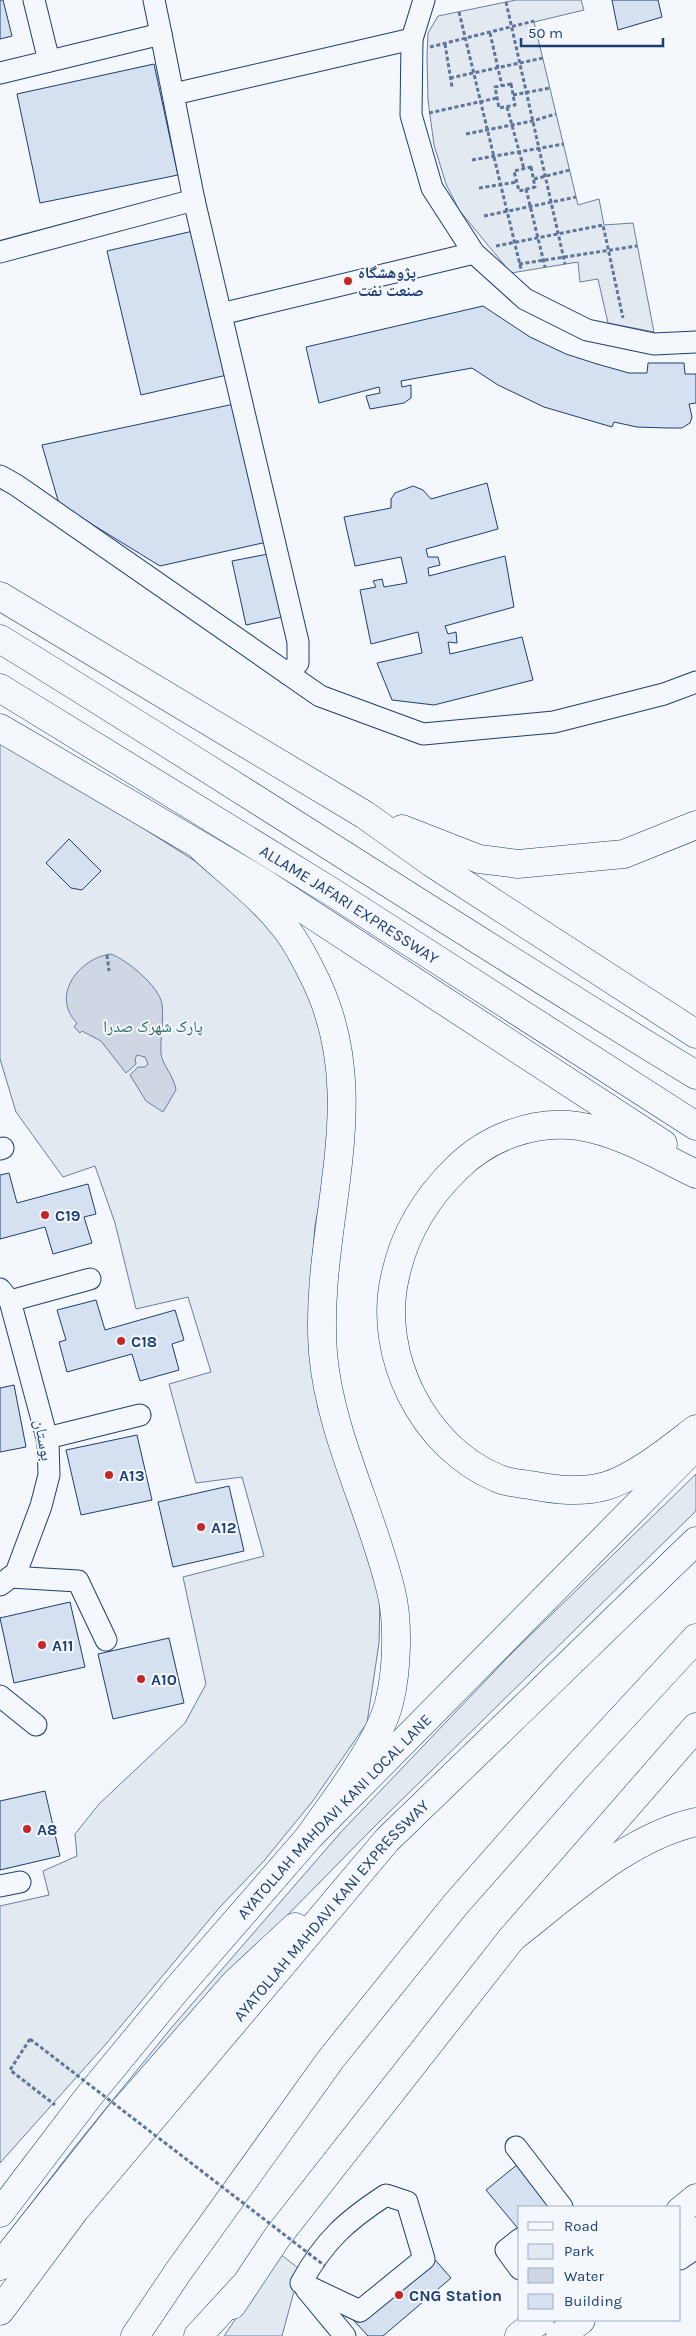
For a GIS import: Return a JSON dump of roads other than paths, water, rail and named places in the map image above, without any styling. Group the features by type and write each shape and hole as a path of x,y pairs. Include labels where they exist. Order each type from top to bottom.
{"main road":[{"path":"0,596 365,815 432,863 696,1034"},
{"path":"0,639 115,709 549,986 696,1075"},
{"name":"ALLAME JAFARI EXPRESSWAY","path":"0,688 332,892 696,1126"},
{"path":"0,728 201,848 259,880 696,1164"},
{"path":"365,815 479,859 518,864 624,854 696,825"},
{"path":"201,848 228,873 248,886 284,925 304,957 320,987 331,1017 338,1049 343,1089 342,1134 322,1304 323,1352 328,1392 392,1592 395,1641 394,1670 389,1704 375,1736 346,1784 309,1837"},
{"path":"696,1174 604,1133 578,1126 556,1125 531,1128 504,1137 477,1150 443,1181 429,1198 416,1220 402,1251 394,1279 392,1306 393,1333 398,1360 407,1386 420,1411 455,1452 498,1479 565,1491 607,1486 644,1467 696,1429"},
{"name":"AYATOLLAH MAHDAVI KANI LOCAL LANE","path":"0,2213 72,2118 177,1989 309,1837 696,1446"},
{"name":"AYATOLLAH MAHDAVI KANI EXPRESSWAY","path":"0,2310 75,2210 387,1840 696,1541"},
{"path":"135,2336 184,2264 331,2059 463,1896 575,1769 696,1638"},
{"path":"212,2336 278,2236 512,1938 696,1727"},
{"path":"512,1938 618,1857 650,1839 696,1822"},
{"path":"0,2266 120,2113 236,1983 387,1840"},
{"path":"681,2210 696,2198"},
{"path":"681,2242 696,2231"},
{"path":"198,2336 244,2286"},
{"path":"560,2336 580,2321"}],"street":[{"path":"34,0 49,61"},
{"path":"154,0 194,200 298,642 298,663 288,674"},
{"path":"424,0 411,115 432,188 482,250 525,298 587,330 654,344 696,342"},
{"path":"0,73 161,34"},
{"path":"174,94 419,43"},
{"path":"0,252 194,200"},
{"path":"221,314 482,250"},
{"path":"0,476 24,490 320,696 423,734 554,722 664,694 696,682"},
{"path":"5,1295 90,1279"},
{"name":"بوستان","path":"5,1295 46,1438 49,1475 43,1498 16,1573 5,1581"},
{"path":"46,1438 140,1415"},
{"path":"5,1581 78,1581 106,1640"},
{"path":"0,1696 36,1725"},
{"path":"516,2147 561,2206"},
{"path":"386,2195 407,2202 424,2259 360,2311 301,2283 315,2257 332,2237 357,2214 386,2195"},
{"path":"518,2241 506,2250 518,2266"},
{"path":"681,2258 696,2248"},
{"path":"301,2283 345,2336"}],"water":[{"path":"111,954 141,974 160,997 163,1017 161,1054 176,1090 163,1112 146,1101 130,1075 138,1067 145,1067 148,1064 145,1057 137,1055 135,1059 136,1064 126,1073 101,1041 82,1031 80,1033 74,1027 77,1023 69,1012 66,1001 67,990 79,970 99,957"}],"place":[{"name":"پژوهشگاه صنعت نفت","path":"348,281"},
{"name":"C19","path":"45,1215"},
{"name":"C18","path":"121,1341"},
{"name":"A13","path":"109,1475"},
{"name":"A12","path":"201,1527"},
{"name":"A11","path":"42,1645"},
{"name":"A10","path":"141,1679"},
{"name":"A8","path":"27,1829"},
{"name":"CNG Station","path":"399,2295"}],"park label":[{"name":"پارک شهرک صدرا","path":"153,1026"}]}
